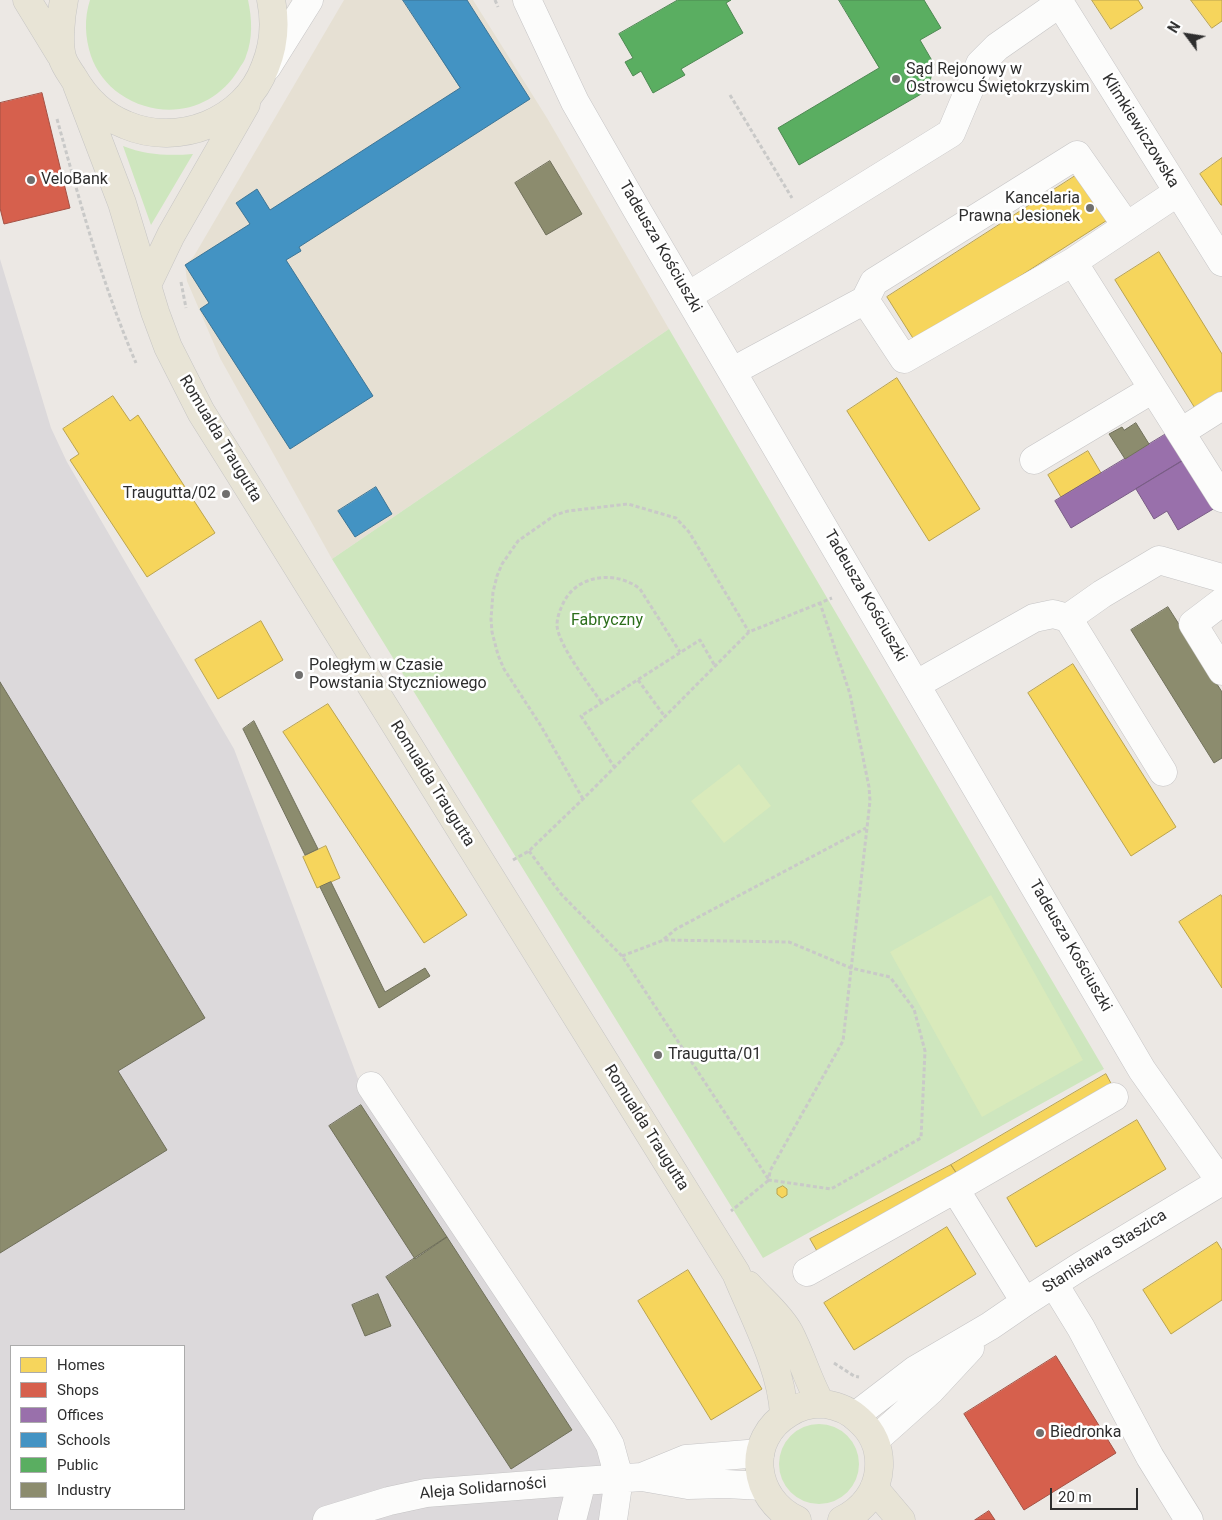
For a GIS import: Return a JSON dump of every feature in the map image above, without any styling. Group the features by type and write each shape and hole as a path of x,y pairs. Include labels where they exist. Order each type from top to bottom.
{"main road":[{"path":"27,0 62,56 77,85 98,108 126,125 157,133 188,131 219,120 244,100 258,81"},
{"path":"62,56 60,23 64,0"},
{"path":"147,285 171,235 258,81 273,44 274,12 271,0"},
{"name":"Romualda Traugutta","path":"77,85 122,203 168,347 201,412 736,1273 778,1376 784,1403 784,1416"},
{"name":"Romualda Traugutta","path":"736,1273 782,1322 788,1331 810,1384 821,1404"},
{"path":"788,1518 771,1500 763,1486 759,1467 763,1442 772,1427 784,1416 799,1407 821,1404 834,1406 855,1416 863,1423 875,1440 880,1468 868,1500 854,1517"},
{"path":"874,1488 901,1520"}],"street":[{"path":"258,81 309,0"},
{"name":"Tadeusza Kościuszki","path":"527,0 575,102 1142,1070 1221,1182"},
{"path":"688,296 951,133 980,64 997,46 1059,2"},
{"name":"Klimkiewiczowska","path":"1059,2 1222,262"},
{"path":"733,371 866,300 874,282 1077,155 1126,225"},
{"path":"866,300 904,359 1073,262 1178,192"},
{"path":"1073,262 1222,498"},
{"path":"1034,460 1153,389"},
{"path":"1181,432 1222,406"},
{"path":"1068,618 1102,594 1159,560 1222,578"},
{"path":"1222,602 1193,624 1222,671"},
{"path":"917,684 1034,618 1053,614 1068,618 1163,772"},
{"path":"371,1086 602,1431 630,1477 613,1520"},
{"path":"807,1272 955,1189 1114,1096"},
{"name":"Stanisława Staszica","path":"855,1416 915,1370 990,1326 1025,1302 1221,1182"},
{"path":"955,1189 1025,1302"},
{"path":"1054,1284 1081,1328 1150,1457 1189,1520"},
{"name":"Stanisława Staszica","path":"875,1440 931,1390 990,1326"},
{"name":"Aleja Solidarności","path":"630,1477 686,1459 760,1454"},
{"name":"Aleja Solidarności","path":"327,1520 389,1501 426,1493 582,1480 630,1477 688,1485 726,1484 763,1486"},
{"path":"572,1520 582,1480"}],"path":[{"path":"730,95 807,222"},
{"path":"56,114 84,217 119,324 136,363"},
{"path":"583,799 541,726 504,669 494,643 491,619 493,592 502,564 518,541 555,514 594,507 628,504 676,518 689,532 749,632"},
{"path":"601,702 559,635 557,623 560,610 564,599 577,585 594,578 622,580 634,584 640,589 680,652"},
{"path":"489,875 529,851 615,768 749,632 835,596"},
{"path":"707,1226 733,1210 769,1180 770,1171 843,1041 870,801 869,787 850,694 820,603"},
{"path":"615,768 581,716 700,640 715,666"},
{"path":"638,680 665,717"},
{"path":"622,956 664,940 676,929 866,828"},
{"path":"529,851 561,894 622,956 769,1180 832,1189 921,1138 926,1051 914,1009 890,977 851,968 789,942 664,940"},
{"path":"830,1361 854,1376 863,1378"}],"shaded area":[{"path":"344,0 473,0 547,118 669,329 332,559 220,358 187,281 185,265 194,256"},
{"path":"0,259 51,428 67,462 234,749 360,1084 602,1431 613,1520 0,1520"}],"green space":[{"path":"90,0 248,0 251,28 250,43 239,69 228,84 215,95 201,103 185,108 169,110 152,108 136,103 120,94 102,77 93,62 87,42 86,28"},
{"path":"123,146 157,154 193,154 151,225"},
{"name":"Fabryczny","path":"669,329 1104,1069 763,1258 332,559"},
{"path":"739,764 771,806 724,843 691,801"},
{"path":"991,895 1083,1060 982,1117 890,952"},
{"path":"819,1424 834,1427 847,1436 856,1449 859,1464 856,1479 847,1492 834,1501 819,1504 804,1501 791,1492 782,1479 779,1464 782,1449 791,1436 804,1427"}],"building: Homes":[{"path":"1092,0 1138,0 1143,8 1111,29"},
{"path":"1191,0 1222,0 1222,21 1212,28"},
{"path":"1222,158 1222,205 1221,205 1200,174"},
{"path":"1083,171 1112,217 916,343 887,297"},
{"path":"1159,252 1222,354 1222,398 1198,413 1115,280"},
{"path":"897,378 980,509 929,541 847,411"},
{"path":"113,396 130,421 138,415 215,533 147,577 70,460 79,454 63,429"},
{"path":"1088,451 1101,473 1061,497 1048,475"},
{"path":"261,621 283,660 218,699 195,660"},
{"path":"1073,664 1176,827 1131,856 1028,693"},
{"path":"328,704 467,915 424,943 283,732"},
{"path":"326,846 340,878 317,888 303,857"},
{"path":"1221,895 1222,897 1222,988 1179,922"},
{"path":"1106,1074 1113,1087 959,1177 951,1165"},
{"path":"1137,1120 1166,1169 1036,1247 1007,1198"},
{"path":"951,1165 959,1177 817,1251 810,1239"},
{"path":"783,1186 787,1189 787,1195 782,1198 777,1194 777,1189"},
{"path":"947,1227 976,1274 854,1350 824,1303"},
{"path":"1217,1242 1222,1250 1222,1300 1171,1334 1143,1290"},
{"path":"688,1270 762,1389 711,1420 638,1301"}],"building: Shops":[{"name":"VeloBank","path":"42,93 70,208 4,224 0,208 0,103"},
{"name":"Biedronka","path":"1056,1356 1116,1453 1024,1510 964,1414"},
{"path":"989,1511 995,1520 975,1520"}],"building: Offices":[{"path":"1171,431 1187,458 1071,528 1055,501"},
{"path":"1187,458 1215,508 1178,530 1167,511 1154,519 1136,489"}],"building: Schools":[{"path":"403,0 467,0 530,99 299,247 301,251 286,260 373,396 290,449 200,309 209,303 185,265 250,224 236,203 257,189 270,210 460,88"},
{"path":"376,487 392,514 355,537 338,511"}],"building: Public":[{"path":"678,0 731,0 726,3 743,33 681,69 685,75 653,93 641,71 633,76 625,62 633,58 619,34"},
{"name":"Sąd Rejonowy w Ostrowcu Świętokrzyskim","path":"839,0 924,0 941,28 920,40 934,64 928,90 799,165 778,128 879,68"}],"building: Industry":[{"path":"550,161 582,214 546,235 515,183"},
{"path":"1136,423 1149,444 1125,459 1109,434 1122,427 1124,430"},
{"path":"1168,607 1222,692 1222,758 1214,763 1131,630"},
{"path":"0,682 205,1018 118,1071 167,1150 0,1253"},
{"path":"254,721 318,849 305,855 243,729"},
{"path":"331,882 385,992 425,968 430,976 379,1008 320,887"},
{"path":"361,1105 447,1237 415,1259 329,1126"},
{"path":"447,1237 572,1430 511,1469 386,1277"},
{"path":"378,1294 391,1326 365,1336 352,1305"}],"place":[{"name":"Sąd Rejonowy w Ostrowcu Świętokrzyskim","path":"896,79"},
{"name":"VeloBank","path":"31,180"},
{"name":"Kancelaria Prawna Jesionek","path":"1090,208"},
{"name":"Traugutta/02","path":"226,494"},
{"name":"Poległym w Czasie Powstania Styczniowego","path":"299,675"},
{"name":"Traugutta/01","path":"658,1055"},
{"name":"Biedronka","path":"1040,1433"}]}
